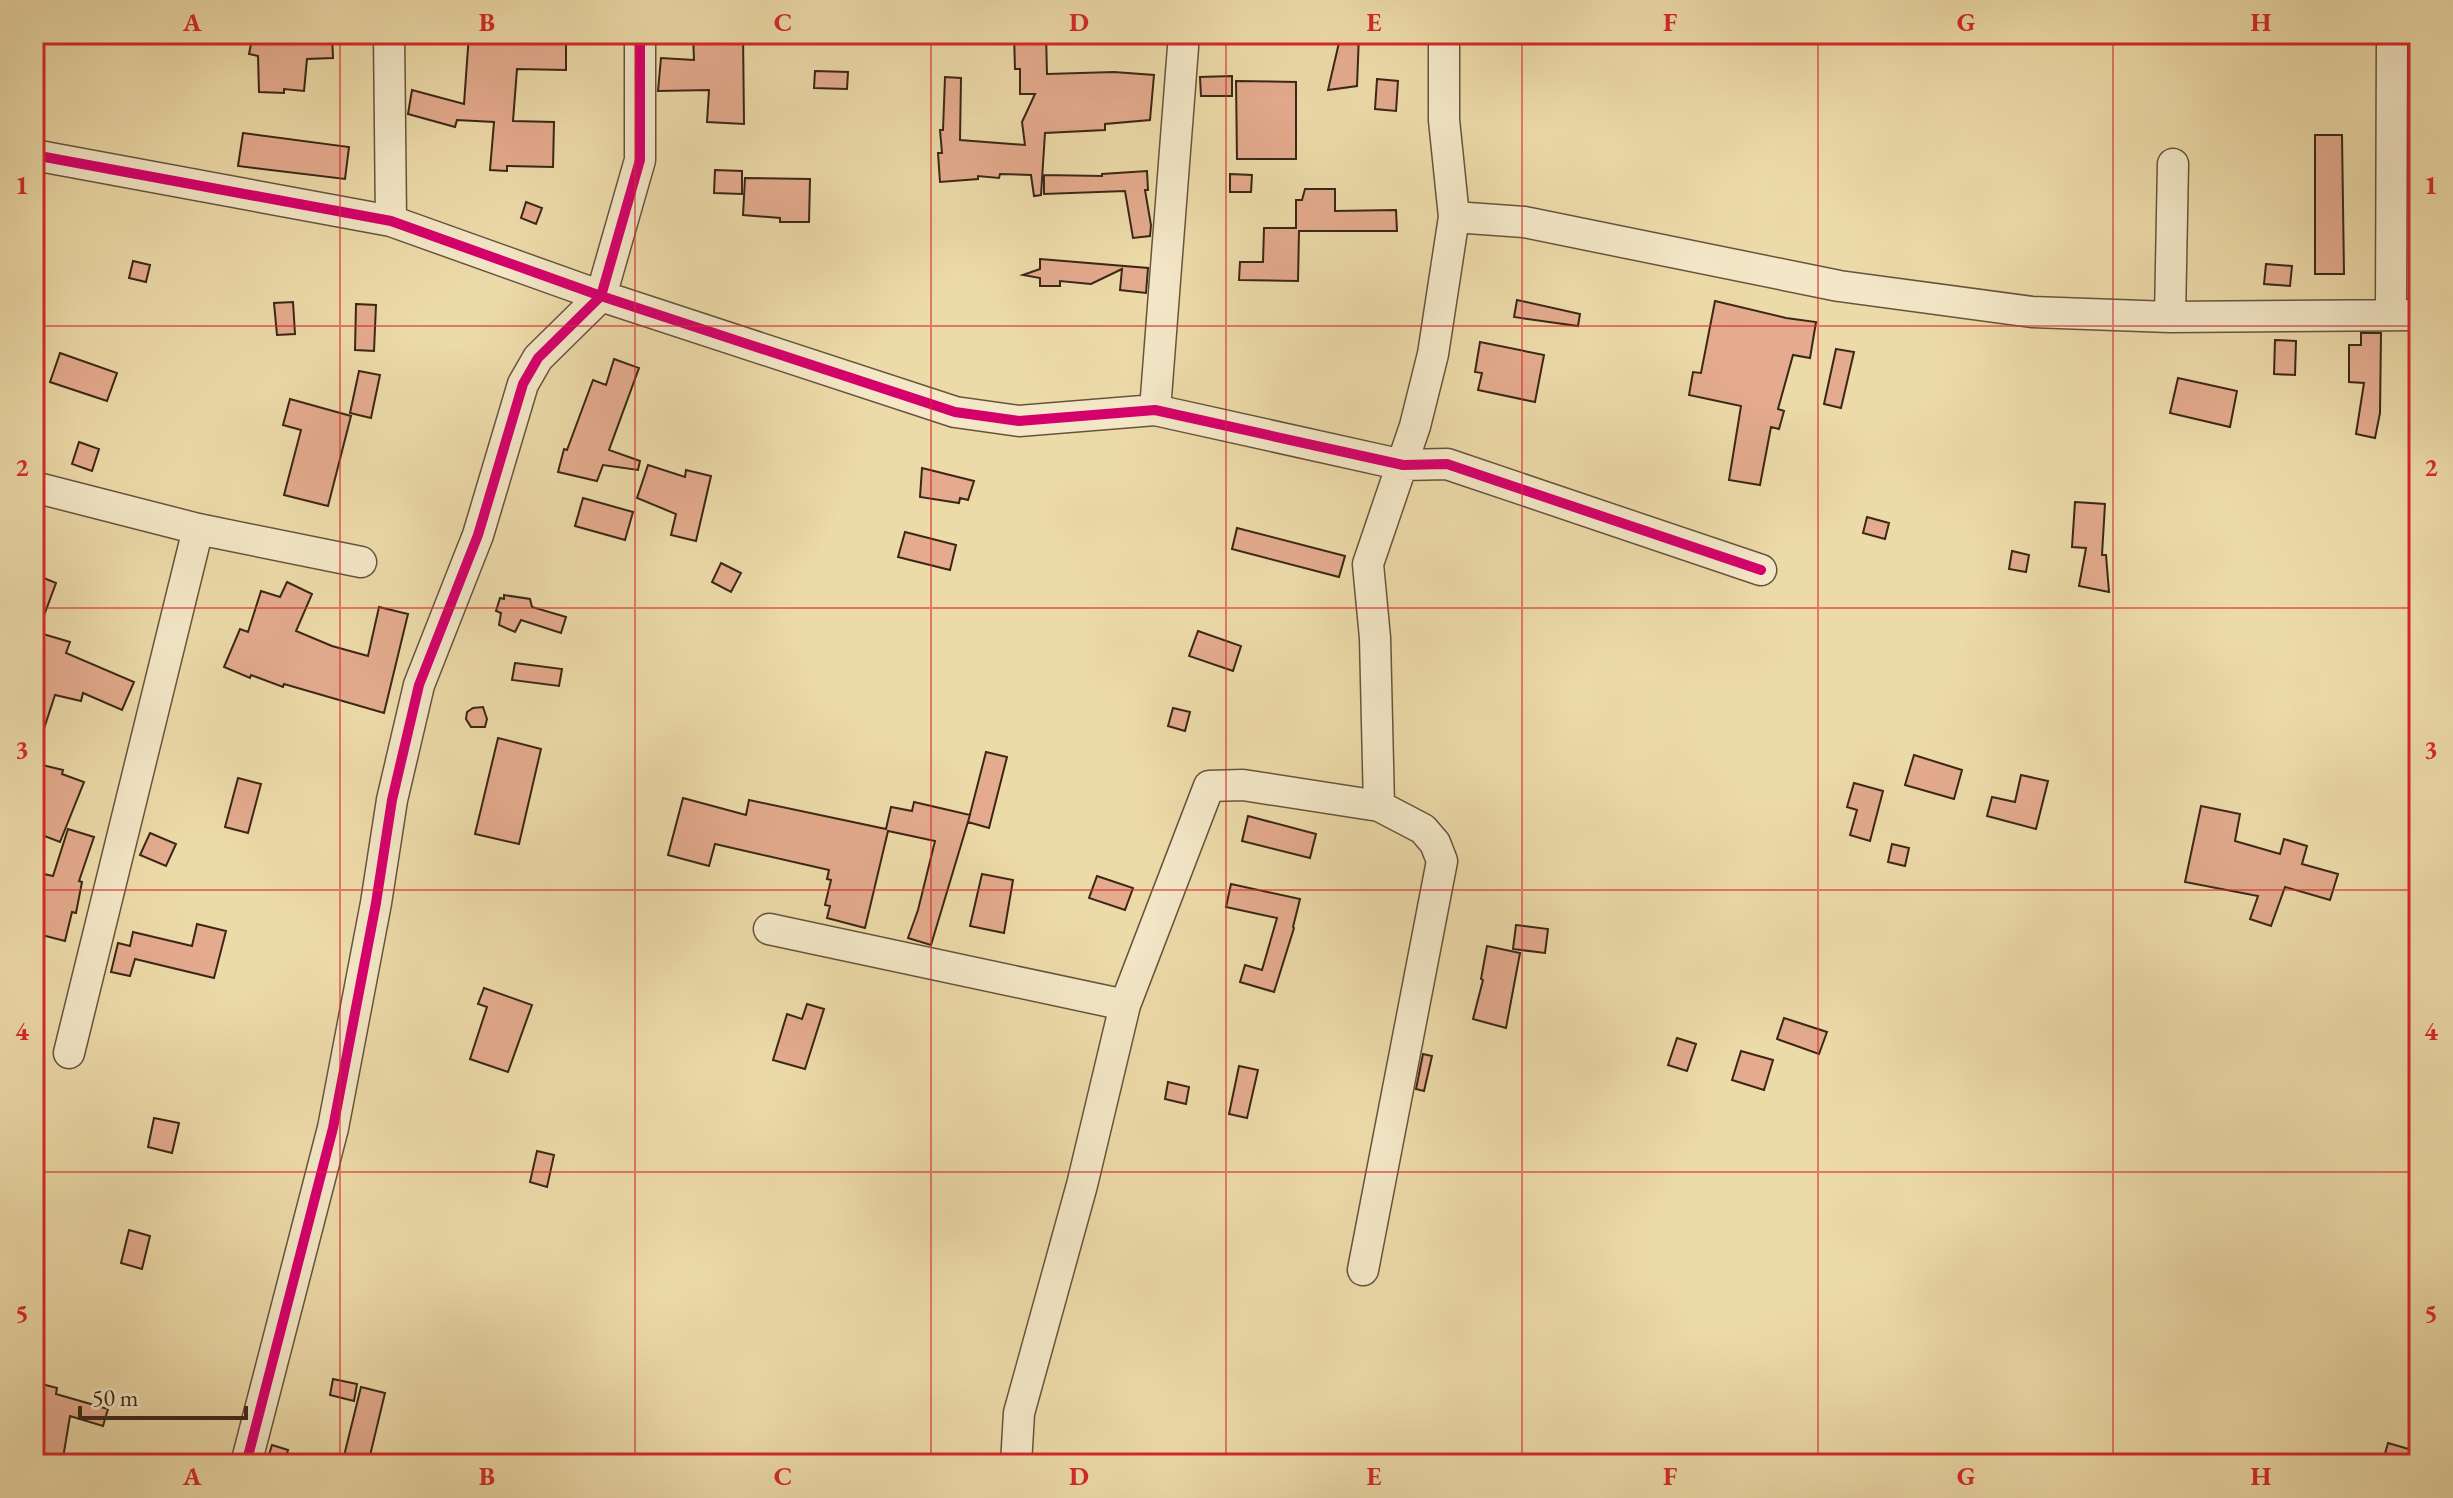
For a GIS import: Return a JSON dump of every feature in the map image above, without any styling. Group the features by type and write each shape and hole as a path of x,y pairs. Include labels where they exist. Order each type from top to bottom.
{"street":[{"path":"389,34 391,221"},
{"path":"246,1464 333,1128 376,903 392,800 419,685 478,535 523,384 538,358 601,296 640,160 640,34"},
{"path":"1155,410 1184,34"},
{"path":"1379,806 1375,638 1368,564 1403,465 1433,354 1454,217 1444,120 1444,34"},
{"path":"1454,217 1524,222 1839,286 2032,312 2170,317 2405,314 2392,34"},
{"path":"34,155 391,221 601,296 955,412 1019,421 1155,410 1403,465 1447,464 1761,570"},
{"path":"2170,317 2173,164"},
{"path":"34,487 198,529 361,562"},
{"path":"69,1053 198,529"},
{"path":"1016,1464 1019,1413 1082,1185 1125,1005 1209,786 1243,785 1379,806 1423,829 1435,843 1442,861 1363,1270"},
{"path":"769,929 1125,1005"}],"building":[{"path":"253,34 332,34 333,58 307,59 304,91 284,89 284,93 259,92 258,56 249,54"},
{"path":"469,34 566,34 566,70 517,69 513,121 554,122 553,167 507,166 507,171 490,170 494,122 457,120 455,127 408,114 412,90 464,104"},
{"path":"693,34 743,34 744,124 707,122 709,90 658,91 661,58 694,60"},
{"path":"1014,34 1046,34 1047,74 1114,72 1154,75 1150,120 1105,124 1105,130 1045,133 1041,195 1034,196 1031,175 1000,174 999,178 978,176 978,179 940,182 938,153 942,153 940,130 943,130 945,77 961,78 960,140 1025,145 1022,122 1035,94 1020,94 1020,69 1015,69"},
{"path":"1341,34 1359,34 1357,86 1328,90"},
{"path":"815,71 848,72 847,89 814,88"},
{"path":"1232,76 1232,96 1201,96 1200,77"},
{"path":"1377,79 1398,81 1396,111 1375,109"},
{"path":"1236,81 1296,82 1296,159 1237,159"},
{"path":"243,133 349,147 345,179 238,166"},
{"path":"2315,135 2342,135 2344,274 2315,274"},
{"path":"715,170 742,171 742,194 714,193"},
{"path":"1147,171 1148,190 1145,190 1150,236 1133,238 1125,191 1044,194 1044,175 1102,176"},
{"path":"1230,174 1252,175 1251,192 1230,192"},
{"path":"745,178 810,179 809,222 780,222 780,218 743,215"},
{"path":"1305,189 1335,189 1335,211 1396,210 1397,231 1299,231 1298,281 1239,280 1240,262 1263,262 1264,228 1296,228 1296,200 1302,200"},
{"path":"526,202 542,208 536,224 521,218"},
{"path":"1040,259 1148,268 1146,293 1120,290 1122,269 1091,284 1060,281 1060,286 1040,286 1040,278 1023,275 1040,269"},
{"path":"133,261 150,265 146,282 129,278"},
{"path":"2266,264 2292,266 2290,286 2264,284"},
{"path":"1517,300 1580,314 1578,326 1514,317"},
{"path":"1715,301 1816,322 1810,358 1793,355 1778,409 1784,411 1779,429 1771,427 1760,485 1729,480 1741,406 1689,395 1693,372 1701,373"},
{"path":"293,302 295,334 277,335 274,303"},
{"path":"356,304 376,305 374,351 355,350"},
{"path":"2361,333 2381,333 2380,413 2375,438 2356,434 2364,383 2349,382 2349,345 2361,345"},
{"path":"2275,340 2296,341 2295,375 2274,374"},
{"path":"1480,342 1544,355 1535,402 1478,390 1482,373 1475,372"},
{"path":"1836,349 1854,352 1841,408 1824,404"},
{"path":"60,353 117,373 107,401 50,382"},
{"path":"614,359 639,368 609,450 640,461 638,470 603,465 597,481 558,472 564,449 567,450 593,380 606,385"},
{"path":"359,371 380,375 371,418 350,413"},
{"path":"2178,378 2237,391 2230,427 2170,413"},
{"path":"290,399 351,416 328,506 284,495 301,430 283,425"},
{"path":"79,442 99,449 92,471 72,464"},
{"path":"648,465 685,477 686,470 711,476 696,541 671,535 676,514 637,498"},
{"path":"922,468 974,481 968,500 960,498 959,503 920,497"},
{"path":"583,498 633,512 625,540 575,526"},
{"path":"2075,502 2105,504 2102,555 2106,555 2109,592 2079,586 2086,548 2072,547"},
{"path":"1867,517 1889,523 1885,539 1863,533"},
{"path":"1237,528 1345,556 1339,577 1232,549"},
{"path":"905,532 956,545 950,570 898,557"},
{"path":"2012,551 2029,555 2026,572 2009,569"},
{"path":"721,563 741,573 731,592 712,582"},
{"path":"34,574 56,583 36,637 34,637"},
{"path":"287,582 312,594 296,631 368,656 379,607 408,614 384,713 284,684 283,687 251,675 250,678 224,667 240,629 248,632 261,591 280,597"},
{"path":"504,595 530,599 532,607 566,617 561,633 521,620 515,632 499,625 501,613 496,611"},
{"path":"1198,631 1241,646 1233,671 1189,656"},
{"path":"43,634 70,642 66,653 134,682 122,710 83,693 81,701 55,695 38,747 34,747 34,664"},
{"path":"515,663 562,669 559,686 512,680"},
{"path":"483,707 487,719 485,727 471,727 466,719 467,712"},
{"path":"1173,708 1190,712 1185,731 1168,726"},
{"path":"498,738 541,749 519,844 475,834"},
{"path":"986,752 1007,757 989,828 968,822"},
{"path":"1914,755 1962,770 1954,799 1905,785"},
{"path":"34,763 63,770 62,774 84,782 60,842 34,832"},
{"path":"2021,775 2048,781 2036,829 1987,816 1992,797 2015,802"},
{"path":"238,778 261,784 248,833 225,827"},
{"path":"1854,783 1883,791 1870,841 1850,835 1857,810 1847,807"},
{"path":"683,798 746,815 749,800 886,829 891,807 912,811 914,802 970,815 931,945 908,938 935,841 888,831 865,928 827,918 830,906 825,905 831,880 827,879 829,870 715,844 709,866 668,855"},
{"path":"2201,806 2240,814 2235,841 2280,854 2284,839 2307,846 2302,864 2338,874 2330,900 2285,887 2271,926 2250,919 2258,896 2185,882"},
{"path":"1248,816 1316,834 1310,858 1242,841"},
{"path":"68,829 94,837 79,881 82,882 76,913 72,912 65,941 34,933 34,924 44,874 53,876"},
{"path":"150,833 176,844 166,866 140,855"},
{"path":"1892,844 1909,848 1905,866 1888,862"},
{"path":"982,874 1013,880 1004,933 970,926"},
{"path":"1097,876 1133,888 1125,910 1089,898"},
{"path":"1231,884 1300,899 1274,992 1240,982 1245,965 1262,970 1277,918 1226,907"},
{"path":"197,924 226,931 214,978 135,959 130,976 111,972 118,943 130,946 133,932 192,946"},
{"path":"1516,925 1548,929 1545,953 1513,949"},
{"path":"1487,946 1520,953 1506,1028 1473,1019 1483,980"},
{"path":"484,988 532,1005 508,1072 470,1059 487,1007 478,1004"},
{"path":"807,1004 824,1009 805,1069 773,1060 787,1014 802,1019"},
{"path":"1784,1018 1827,1032 1819,1054 1777,1039"},
{"path":"1677,1038 1696,1044 1687,1071 1668,1065"},
{"path":"1741,1051 1773,1060 1764,1090 1732,1080"},
{"path":"1423,1054 1432,1056 1424,1091 1416,1089"},
{"path":"1239,1066 1258,1070 1247,1118 1229,1114"},
{"path":"1168,1082 1189,1087 1186,1104 1165,1099"},
{"path":"154,1118 179,1123 172,1153 148,1147"},
{"path":"537,1151 554,1155 547,1187 530,1182"},
{"path":"129,1230 150,1236 142,1269 121,1263"},
{"path":"333,1379 357,1384 354,1401 330,1395"},
{"path":"34,1382 57,1388 56,1394 108,1409 103,1426 70,1416 62,1464 34,1464"},
{"path":"361,1387 385,1393 368,1464 342,1464"},
{"path":"2388,1443 2419,1452 2419,1464 2382,1464"},
{"path":"272,1445 288,1450 284,1464 266,1464"}],"cycle path":[{"path":"246,1464 333,1128 376,903 392,800 419,685 478,535 523,384 538,358 601,296 640,160 640,34"},
{"path":"34,155 391,221 601,296 955,412 1019,421 1155,410 1403,465 1447,464 1761,570"}]}
